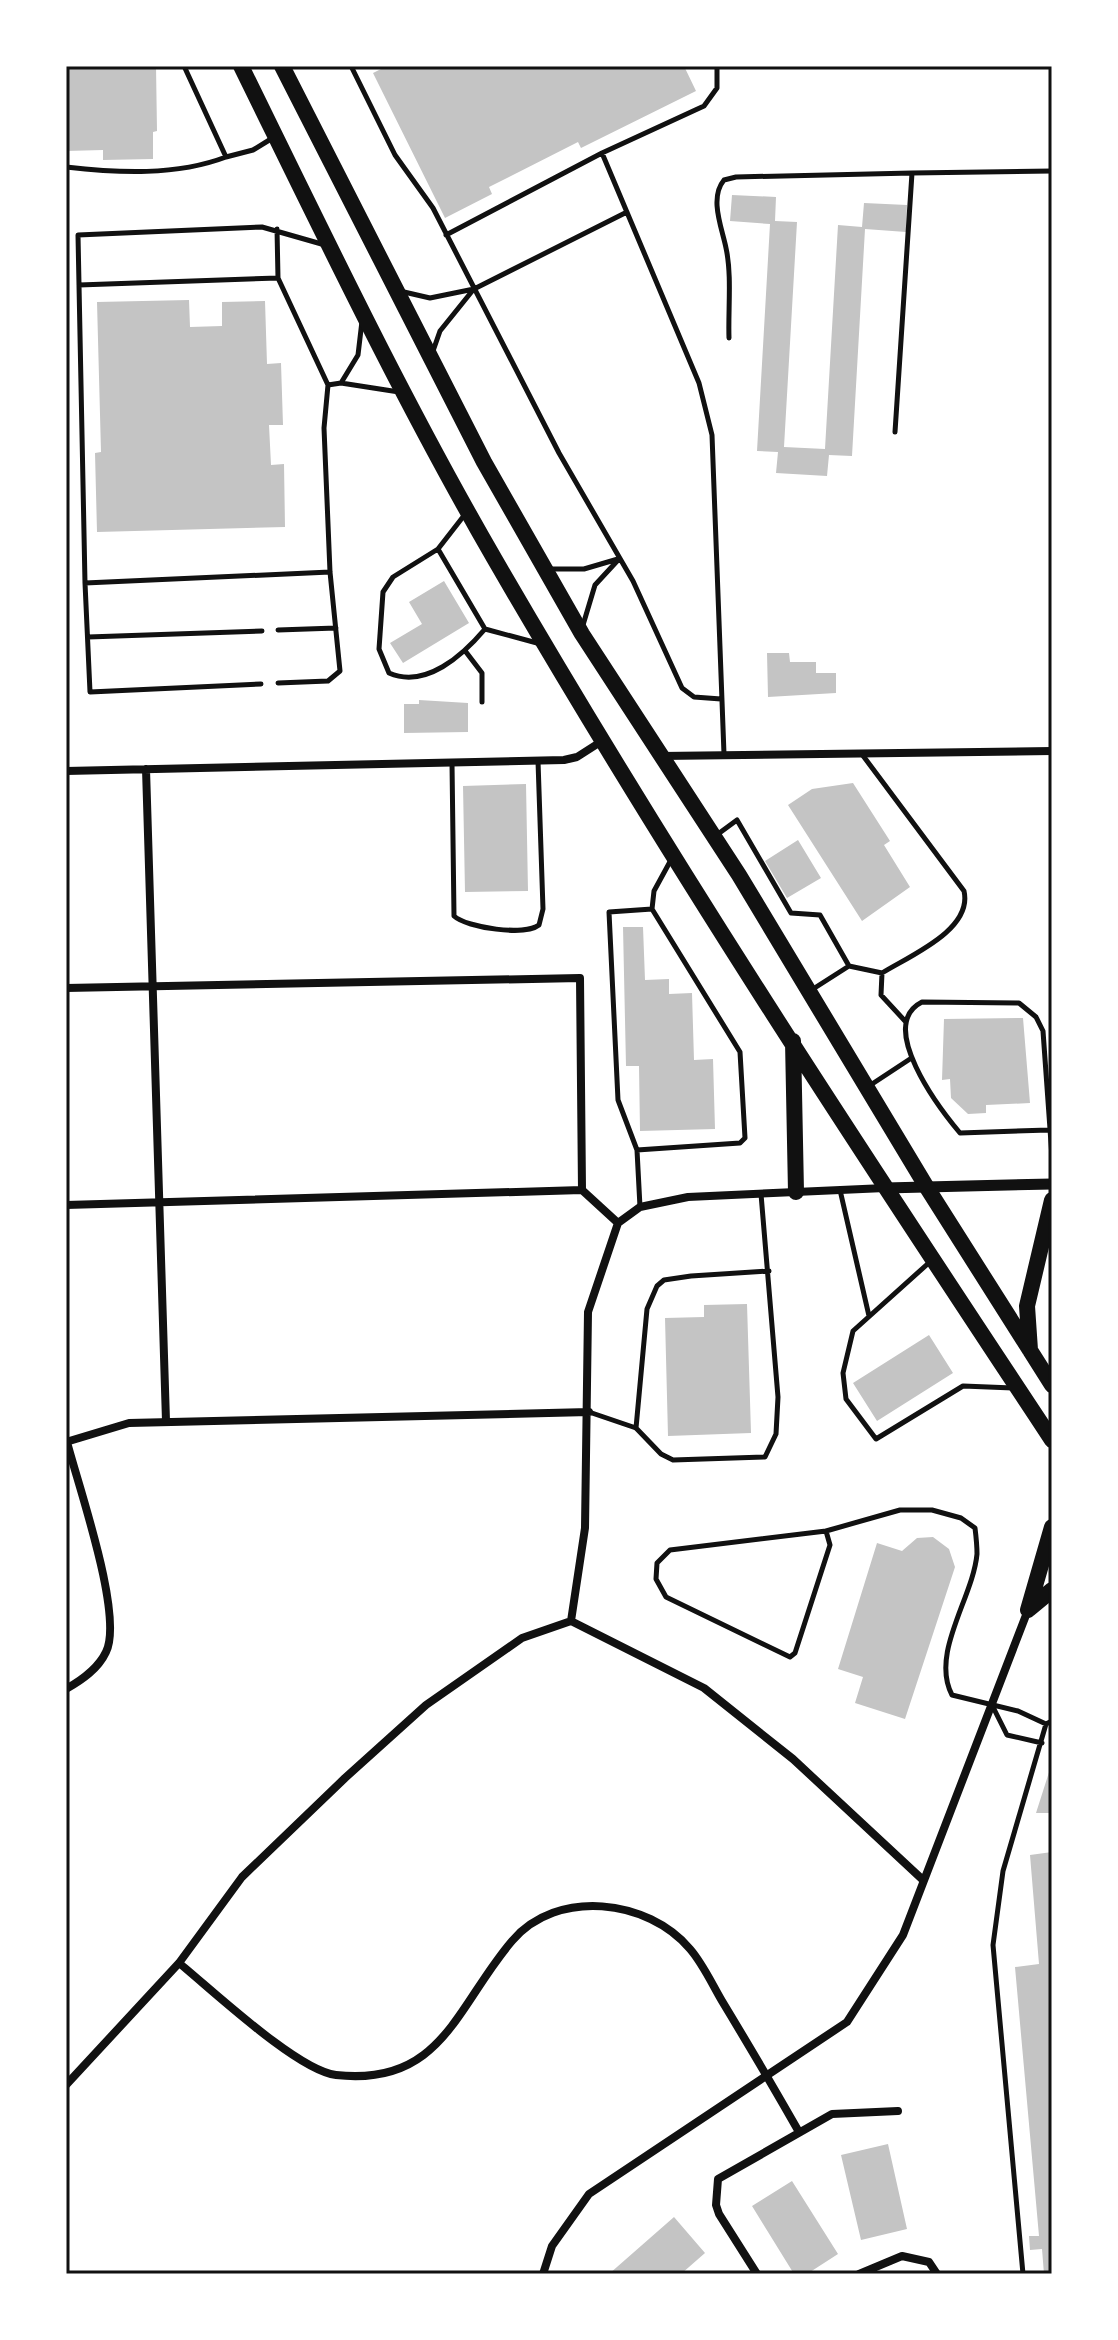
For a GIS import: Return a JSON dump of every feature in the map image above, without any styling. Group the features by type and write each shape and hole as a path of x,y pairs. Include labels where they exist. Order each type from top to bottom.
{"highway":[{"path":"241,66 406,394 468,511 546,646 885,1188 1052,1440"},
{"path":"282,66 484,462 544,569 582,634 810,991 926,1186 1052,1385"},
{"path":"792,1040 796,1192"},
{"path":"1030,1351 1027,1306 1052,1200"},
{"path":"1028,1610 1052,1527"},
{"path":"1028,1610 1052,1590"}],"street":[{"path":"66,771 538,761 572,758 602,740"},
{"path":"661,756 1052,751"},
{"path":"146,769 166,1421"},
{"path":"66,988 580,978 582,1190"},
{"path":"571,1621 585,1528 588,1312 618,1223 640,1207 688,1197 926,1186 1052,1184"},
{"path":"66,1205 582,1190 618,1223"},
{"path":"66,1689 86,1678 106,1652 112,1629 108,1598 67,1442 129,1423 589,1412"},
{"path":"543,2274 552,2246 589,2194 768,2078 847,2022 903,1935 993,1708 1028,1610"},
{"path":"67,2083 179,1963 242,1877 426,1705 522,1638 571,1621 704,1688 793,1759 923,1880"},
{"path":"179,1963 296,2057 333,2075 375,2076 414,2061 442,2042 513,1940 535,1923 580,1907 616,1906 654,1919 690,1949 799,2132"},
{"path":"755,2273 719,2214 718,2179 832,2114 898,2111"},
{"path":"859,2274 902,2256 929,2262 937,2274"}],"lane":[{"path":"184,66 226,157"},
{"path":"351,66 395,155 446,235 633,581 682,688 694,697 721,699"},
{"path":"446,235 602,153 704,106 717,88 717,66"},
{"path":"66,167 99,171 153,171 201,166 253,150 276,136"},
{"path":"602,153 699,383 712,435 724,755"},
{"path":"729,338 726,247 719,233 718,192 724,180 736,177 1052,171"},
{"path":"895,432 912,173"},
{"path":"399,291 430,298 474,289 627,212"},
{"path":"261,684 90,692 78,235 262,227 332,247"},
{"path":"277,229 278,278 328,385 324,428 330,572 340,667 337,676 328,681 278,683"},
{"path":"79,285 278,278"},
{"path":"431,356 440,331 474,289"},
{"path":"341,383 358,355 363,312"},
{"path":"328,385 341,383 406,394"},
{"path":"468,511 438,549 393,577 383,592 379,649 389,673 402,679 432,673 466,652 485,629"},
{"path":"438,549 485,629"},
{"path":"544,569 584,569 619,559"},
{"path":"582,634 589,595 619,559"},
{"path":"85,583 330,572"},
{"path":"278,630 336,628"},
{"path":"485,629 502,631 546,646"},
{"path":"88,637 262,631"},
{"path":"466,652 482,673 482,702"},
{"path":"810,991 849,966 882,973 939,938 955,923 966,900 964,891 861,753"},
{"path":"452,761 454,916 464,922 523,932 539,925 543,909 538,761"},
{"path":"713,836 737,820 791,913 820,915 849,966"},
{"path":"637,1150 740,1143 745,1138 740,1052 652,909 654,891 674,854"},
{"path":"640,1207 637,1150 618,1100 609,912 652,909"},
{"path":"882,973 881,995 905,1021"},
{"path":"1049,1130 960,1133 910,1059 905,1021 909,1011 922,1002 1019,1003 1029,1009 1043,1031 1052,1157"},
{"path":"868,1086 910,1059"},
{"path":"840,1190 870,1317"},
{"path":"589,1412 636,1428 661,1454 673,1460 765,1457 776,1434 778,1397 761,1194"},
{"path":"933,1260 853,1331 843,1373 846,1399 876,1439 963,1386 1018,1389"},
{"path":"636,1428 647,1309 657,1286 664,1280 691,1276 769,1271"},
{"path":"826,1531 830,1545 795,1653 790,1657 666,1597 656,1579 657,1563 670,1550 826,1531 900,1510 932,1510 961,1518 975,1528 977,1554 946,1662 946,1683 952,1695 993,1708 1018,1711 1049,1723 1003,1871 993,1945 1023,2274"},
{"path":"993,1708 1007,1735 1042,1743"}],"building":[{"path":"66,66 156,66 157,131 153,132 153,159 103,160 103,150 66,151"},
{"path":"387,66 684,66 696,91 581,148 578,142 489,187 492,194 445,218 373,73"},
{"path":"732,195 776,197 775,221 797,222 784,447 825,449 838,225 862,227 864,203 907,205 906,232 865,229 852,456 829,455 827,476 776,473 778,452 757,451 770,224 730,221"},
{"path":"189,300 190,327 222,326 222,302 265,301 267,364 281,363 283,425 269,425 271,465 284,464 285,527 97,532 95,453 101,452 97,302"},
{"path":"444,581 469,623 403,663 390,643 422,624 409,602"},
{"path":"767,653 789,653 790,662 816,662 816,673 836,673 836,693 768,697"},
{"path":"419,700 468,703 468,732 404,733 404,704 419,704"},
{"path":"853,783 890,841 884,845 910,887 862,921 788,805 812,789"},
{"path":"526,784 528,891 465,892 463,786"},
{"path":"798,840 821,878 787,898 765,861"},
{"path":"623,927 643,927 645,980 669,979 669,994 692,993 694,1060 713,1059 715,1129 640,1131 639,1066 626,1066"},
{"path":"1023,1018 1030,1103 986,1105 986,1113 968,1114 951,1098 950,1079 942,1080 944,1019"},
{"path":"747,1304 751,1433 668,1436 665,1318 704,1317 704,1305"},
{"path":"929,1335 953,1373 877,1421 853,1383"},
{"path":"933,1537 949,1549 955,1567 905,1719 855,1703 863,1677 838,1669 877,1543 902,1551 917,1538"},
{"path":"1051,1766 1050,1826 1049,1813 1036,1813"},
{"path":"1052,1852 1052,2274 1044,2274 1042,2249 1030,2250 1029,2236 1039,2236 1015,1967 1039,1964 1030,1855"},
{"path":"888,2144 907,2229 861,2240 841,2155"},
{"path":"792,2181 838,2254 807,2274 794,2274 752,2206"},
{"path":"674,2217 705,2253 681,2274 609,2274"}]}
